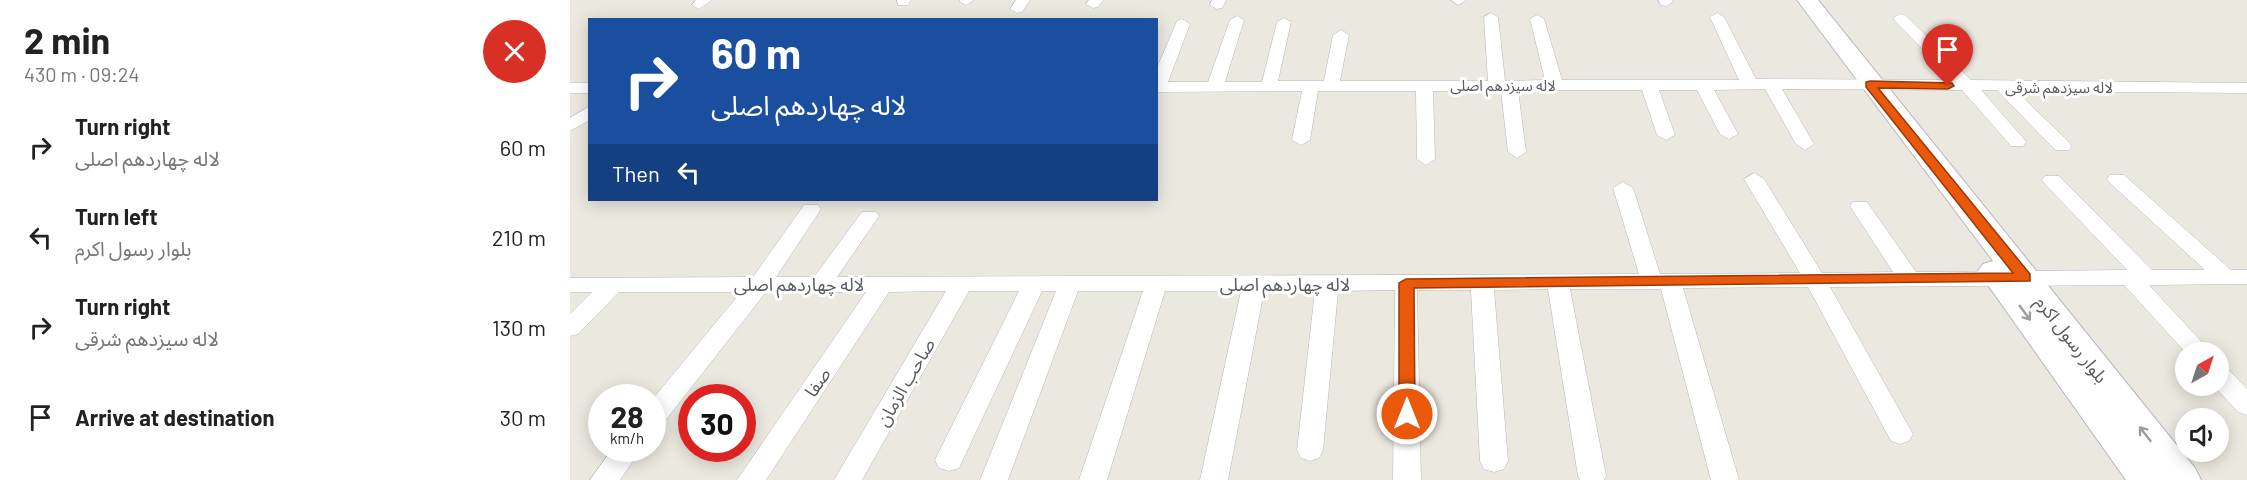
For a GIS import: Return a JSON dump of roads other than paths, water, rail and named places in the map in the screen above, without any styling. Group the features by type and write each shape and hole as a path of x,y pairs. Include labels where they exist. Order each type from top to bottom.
{"main road":[{"name":"بلوار رسول اکرم","path":"1785,0 1859,85 2012,278 2181,480"},
{"name":"بلوار رسول اکرم","path":"1807,0 1859,85"},
{"name":"بلوار رسول اکرم","path":"2012,278 2148,480"}],"street":[{"path":"1491,17 1517,152"},
{"path":"1717,17 1750,85"},
{"path":"1900,18 1968,86 2018,142"},
{"path":"1537,19 1555,85"},
{"path":"1215,87 1236,20"},
{"path":"1269,86 1284,22"},
{"path":"1158,84 1182,24"},
{"path":"1331,86 1341,35"},
{"path":"1424,85 1426,159"},
{"path":"1649,85 1666,135"},
{"path":"1703,85 1729,134"},
{"path":"1771,85 1805,144"},
{"name":"لاله سیزدهم اصلی","path":"1158,87 1859,85"},
{"name":"لاله سیزدهم شرقی","path":"1859,85 2247,88"},
{"path":"1301,140 1311,86"},
{"path":"2003,87 2062,146"},
{"path":"570,88 588,88"},
{"path":"570,126 588,112"},
{"path":"1754,179 1815,280 1900,434"},
{"path":"2117,179 2236,277"},
{"path":"2052,180 2138,277 2191,342"},
{"path":"1623,188 1661,282 1725,480"},
{"path":"1860,206 1909,279"},
{"path":"666,402 760,284 811,209"},
{"path":"821,284 868,216"},
{"name":"لاله چهاردهم اصلی","path":"570,285 1327,284 2236,277"},
{"path":"1558,282 1593,476"},
{"path":"1406,283 1407,480"},
{"path":"1482,283 1494,461"},
{"name":"صفا","path":"751,480 883,284"},
{"name":"صاحب الزمان","path":"848,480 962,284"},
{"path":"949,460 1034,284"},
{"path":"994,480 1070,284"},
{"path":"1093,480 1156,284"},
{"path":"1214,480 1254,284"},
{"path":"1310,450 1327,284"},
{"path":"570,328 613,285"},
{"path":"2229,386 2247,405"},
{"path":"604,480 618,462"}]}
